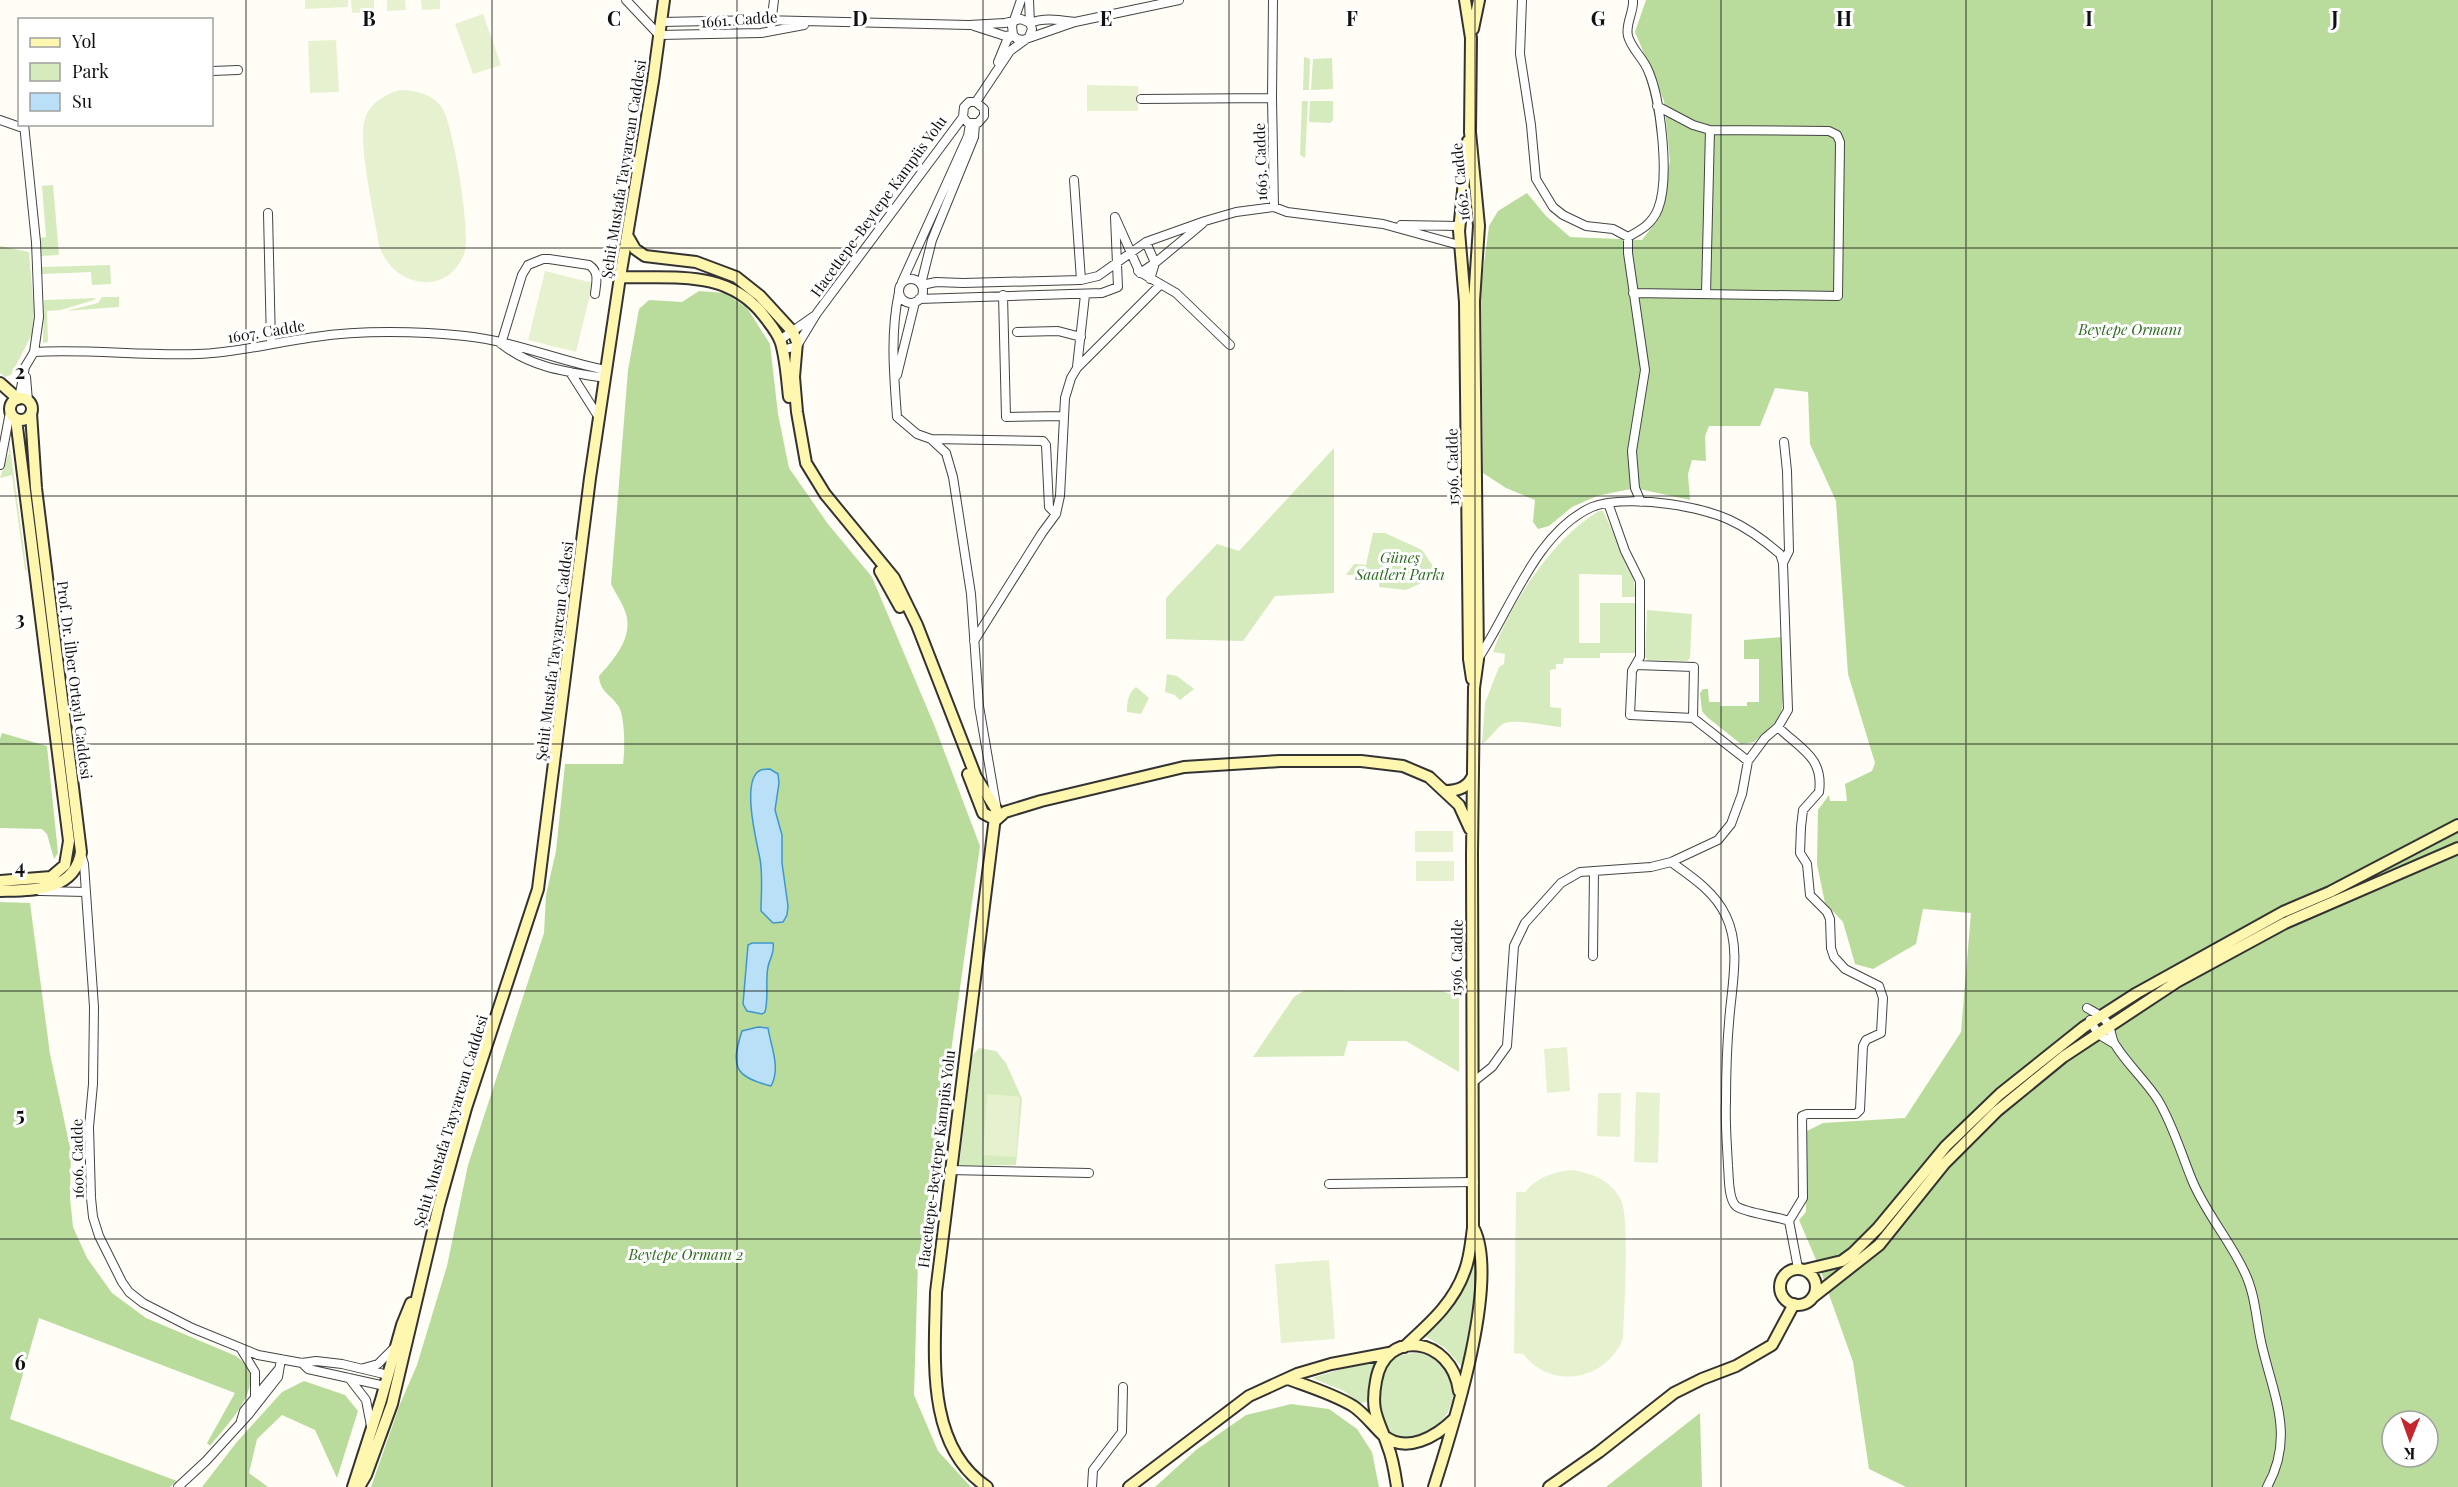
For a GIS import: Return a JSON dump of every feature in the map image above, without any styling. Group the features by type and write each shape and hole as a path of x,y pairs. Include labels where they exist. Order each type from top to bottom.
{"street":[{"path":"626,0 659,35"},
{"name":"Şehit Mustafa Tayyarcan Caddesi","path":"353,1487 372,1429 392,1382 411,1327 417,1292 466,1108 538,889 599,417 664,0"},
{"path":"771,32 774,0"},
{"path":"994,73 1007,40 1013,35 1011,29 1021,0"},
{"path":"1029,0 1032,28 1029,37 1010,51 976,102 982,106 985,113 983,120 973,124 902,282 894,313 892,350 897,417 917,434 931,439 1043,441 1046,445 1049,507 1056,514"},
{"name":"1661. Cadde","path":"969,25 1005,36 1013,35 1020,40 1075,22 1179,0"},
{"name":"1663. Cadde","path":"1273,0 1274,207 1287,212 1389,225 1459,226"},
{"name":"1662. Cadde","path":"1465,0 1471,38 1470,132 1479,247"},
{"name":"1662. Cadde","path":"1471,38 1479,0"},
{"path":"1522,0 1520,54 1531,125 1536,179 1553,207 1563,215 1586,226 1613,229 1628,237"},
{"path":"1628,237 1646,228 1658,209 1664,153 1657,106 1647,68 1629,40 1627,31 1633,0"},
{"name":"1661. Cadde","path":"661,22 900,22 969,25 1021,19 1030,23 1037,20 1055,19 1075,22"},
{"name":"1661. Cadde","path":"659,35 771,32 819,22"},
{"path":"213,71 238,70"},
{"path":"1141,99 1272,98"},
{"name":"Hacettepe-Beytepe Kampüs Yolu","path":"817,313 963,117 964,107 969,102 976,102"},
{"path":"1633,293 1838,296 1840,142 1837,135 1829,131 1710,130 1693,125 1657,106"},
{"name":"Hacettepe-Beytepe Kampüs Yolu","path":"963,117 973,124"},
{"path":"0,120 18,124"},
{"path":"896,380 917,301 922,294 921,285 932,240 974,137 973,124"},
{"path":"0,465 17,406 25,366 34,352 39,316 39,288 24,126"},
{"path":"1706,294 1710,130"},
{"name":"1662. Cadde","path":"1459,245 1466,149 1470,132"},
{"path":"1074,180 1081,280"},
{"path":"902,282 912,278 921,285 936,282 1081,280 1098,276 1146,242 1236,212 1274,207"},
{"path":"268,213 271,344"},
{"path":"899,292 904,301 1003,295 1102,293 1118,287 1115,217 1140,273"},
{"path":"1140,273 1205,221"},
{"name":"1663. Cadde","path":"1389,225 1459,245"},
{"path":"1459,226 1470,226 1479,230"},
{"path":"627,236 635,249 645,256"},
{"path":"1628,237 1633,293 1645,370 1632,451 1635,488 1641,502"},
{"path":"1146,242 1155,263 1150,279"},
{"path":"1459,245 1479,247"},
{"name":"1596. Cadde","path":"1459,245 1465,302 1474,662"},
{"name":"1596. Cadde","path":"1404,1347 1436,1318 1452,1298 1466,1270 1473,1228 1474,293 1479,247"},
{"path":"622,265 631,258 645,256 696,262 736,277 760,296 793,332 797,346 795,393 800,439 806,463 825,494 894,578 917,625 976,777 996,815"},
{"path":"1126,257 1140,273 1176,293 1230,345"},
{"path":"501,344 522,274 531,263 549,259 592,267 597,276 595,294"},
{"path":"620,277 696,278 728,286 757,307 781,345 795,440 805,474 817,493 883,575 890,587 916,639 983,813 996,815 1077,791 1173,769 1209,765 1337,760 1382,762 1419,772 1445,791 1459,805 1472,838"},
{"path":"974,641 1056,514 1060,496 1063,416 1067,388 1077,368 1160,285"},
{"path":"1003,295 1006,417 1063,416"},
{"path":"1077,368 1085,295"},
{"path":"781,345 817,313"},
{"path":"797,346 817,313"},
{"path":"1017,332 1058,332 1081,337"},
{"name":"1607. Cadde","path":"34,352 198,354 318,336 395,333 467,336 520,346 606,374"},
{"name":"1607. Cadde","path":"501,344 527,361 570,372 606,374"},
{"path":"781,345 797,346"},
{"path":"570,372 599,417"},
{"path":"0,383 17,406 23,420 31,413"},
{"path":"0,398 17,406"},
{"name":"Prof. Dr. İlber Ortaylı Caddesi","path":"17,406 31,413 36,488 81,852"},
{"name":"Prof. Dr. İlber Ortaylı Caddesi","path":"0,881 51,877 65,865 69,841 17,406"},
{"path":"931,439 946,453 953,477 971,594 979,706 996,815"},
{"path":"1783,563 1789,551 1784,442"},
{"path":"1472,1083 1492,1067 1507,1046 1514,946 1525,923 1560,883 1580,872 1651,867 1671,862 1718,840 1731,824 1743,794 1748,761 1765,738 1778,727 1788,710 1783,563 1780,554 1733,520 1702,509 1656,502 1608,503 1594,506 1570,519 1553,538 1530,568 1474,662"},
{"path":"1608,503 1625,551 1640,581 1640,657 1632,671 1630,715 1694,718 1748,761"},
{"path":"1636,665 1694,667 1694,718"},
{"path":"1778,727 1810,755 1818,767 1820,792 1803,810 1800,853 1807,864 1810,894 1827,912 1830,919 1831,948 1834,957 1845,969 1879,986 1883,998 1881,1033 1866,1040 1863,1046 1860,1110 1856,1114 1807,1114 1802,1116 1803,1198 1789,1221 1801,1269"},
{"path":"1445,791 1462,788 1470,782 1473,775"},
{"name":"Hacettepe-Beytepe Kampüs Yolu","path":"987,1487 967,1471 956,1456 942,1419 936,1379 936,1292 996,815"},
{"path":"2458,825 2330,892 2283,912 2138,993 2091,1023 2000,1094 1946,1146 1878,1228 1853,1253 1842,1262 1787,1272 1780,1282 1784,1298 1794,1305 1806,1303 1879,1245 1944,1164 1997,1111 2063,1057 2109,1026 2178,981 2285,923 2458,848"},
{"path":"33,890 49,887 70,877 76,869 81,852"},
{"name":"1606. Cadde","path":"81,852 86,892 94,1032 89,1127 91,1198 93,1217 99,1236 122,1282 129,1292 143,1303 192,1328 258,1355 302,1363"},
{"path":"1671,862 1696,880 1716,899 1726,916 1733,936 1734,977 1725,1105 1733,1201 1736,1206 1746,1211 1773,1215 1789,1221"},
{"path":"1593,956 1594,871"},
{"path":"0,891 86,892"},
{"path":"2101,1016 2109,1026 2113,1043"},
{"path":"2091,1023 2098,1034 2113,1043 2158,1100 2193,1182 2245,1272 2256,1309 2261,1344 2278,1404 2282,1428 2281,1450 2274,1475 2267,1487"},
{"path":"950,1170 1089,1173"},
{"path":"1329,1184 1473,1182"},
{"name":"1596. Cadde","path":"1434,1487 1460,1397 1476,1325 1482,1272 1480,1252 1473,1228"},
{"path":"1801,1269 1809,1272 1816,1282 1813,1297"},
{"name":"Şehit Mustafa Tayyarcan Caddesi","path":"359,1487 379,1440 392,1382 394,1348 417,1292"},
{"path":"1549,1487 1567,1482 1674,1393 1736,1366 1772,1345 1794,1305"},
{"name":"1596. Cadde","path":"1389,1353 1404,1347 1423,1346 1444,1357 1455,1372 1460,1397"},
{"path":"241,1348 255,1372 255,1398"},
{"path":"362,1369 378,1364 394,1348"},
{"path":"1129,1487 1249,1396 1331,1364 1389,1353"},
{"path":"1389,1353 1378,1371 1374,1393 1377,1422 1385,1437 1397,1487"},
{"path":"178,1487 206,1461 249,1414 278,1377 281,1359"},
{"path":"302,1363 316,1361 362,1369 392,1382"},
{"path":"302,1363 308,1369 392,1382"},
{"path":"240,1423 244,1411 278,1370"},
{"path":"348,1377 366,1400 372,1429"},
{"path":"1288,1379 1339,1398 1356,1408 1385,1437 1403,1443 1420,1442 1435,1436 1454,1419"},
{"path":"1092,1487 1094,1470 1122,1432 1123,1387"}],"green space":[{"path":"305,0 348,0 348,7 305,9"},
{"path":"351,0 374,0 374,12 352,13"},
{"path":"387,0 405,0 406,10 387,11"},
{"path":"421,0 440,0 440,9 422,10"},
{"name":"Beytepe Ormanı","path":"1646,0 2458,0 2458,1487 1906,1487 1869,1469 1853,1362 1820,1269 1799,1220 1806,1212 1805,1132 1823,1123 1905,1118 1961,1032 1971,913 1923,909 1916,944 1873,969 1855,964 1843,922 1825,903 1817,864 1818,810 1829,795 1830,801 1847,801 1845,784 1872,771 1875,763 1848,674 1836,501 1810,444 1808,392 1775,388 1760,426 1709,426 1705,436 1706,461 1692,460 1688,474 1690,500 1635,488 1597,496 1572,507 1549,526 1538,529 1533,522 1535,500 1506,488 1483,473 1481,286 1489,226 1498,211 1527,193 1546,216 1570,237 1642,240 1659,218 1670,161 1664,101 1635,32"},
{"path":"483,14 501,65 473,74 455,24"},
{"path":"336,40 339,92 310,93 308,41"},
{"path":"1304,57 1310,59 1309,90 1303,90"},
{"path":"1332,58 1333,89 1311,90 1313,59"},
{"path":"1087,85 1138,86 1138,111 1087,111"},
{"path":"399,90 422,93 441,106 446,116 456,155 466,243 464,254 456,268 445,277 433,282 420,282 407,278 395,270 379,245 365,161 363,130 370,108 378,100"},
{"path":"1302,101 1308,101 1305,158 1300,155"},
{"path":"1310,101 1333,101 1333,120 1330,123 1309,122"},
{"path":"53,185 59,255 41,256 39,238 46,237 42,186"},
{"path":"0,246 29,252 34,310 32,334 11,375 5,377 0,373"},
{"path":"110,265 111,284 92,285 91,272 42,274 42,267"},
{"path":"545,271 593,283 576,352 528,340"},
{"name":"Beytepe Ormanı 2","path":"699,291 725,293 747,308 770,344 778,414 789,468 828,524 872,577 935,727 980,846 948,1073 918,1262 914,1395 938,1451 971,1487 371,1487 400,1404 417,1365 447,1266 468,1165 544,933 546,895 556,851 565,764 623,764 624,735 621,712 601,686 599,676 621,648 627,631 626,614 611,584 628,370 639,309 649,300 682,302"},
{"path":"102,297 119,297 119,307 66,311 98,303"},
{"path":"96,298 61,310 47,311 48,342 43,343 44,300"},
{"path":"9,440 27,572 12,475 0,478 9,453"},
{"path":"1334,448 1334,593 1275,596 1243,641 1166,639 1166,598 1217,544 1239,551"},
{"path":"1599,511 1603,511 1633,575 1636,597 1622,597 1622,575 1579,574 1579,643 1600,643 1600,603 1636,603 1635,653 1600,653 1600,658 1564,658 1563,664 1556,664 1556,669 1550,670 1550,707 1561,708 1561,727 1508,722 1500,726 1482,744 1485,703 1499,667 1504,664 1505,654 1493,652 1510,613 1550,554 1566,537"},
{"name":"Güneş Saatleri Parkı","path":"1373,533 1385,533 1422,550 1439,575 1406,590 1379,587 1379,576 1346,575 1354,564 1366,565"},
{"path":"1647,610 1692,614 1690,658 1687,661 1647,660 1645,656"},
{"path":"1782,637 1784,694 1781,714 1776,722 1754,742 1741,744 1702,711 1700,693 1703,689 1708,689 1709,702 1720,702 1720,706 1747,706 1747,702 1759,702 1759,659 1744,659 1744,640"},
{"path":"1167,674 1177,676 1194,689 1180,700 1175,695 1165,692"},
{"path":"1136,687 1149,698 1141,714 1127,712 1128,698"},
{"path":"2,733 47,746 58,853 54,859 47,834 42,829 0,828 0,739"},
{"path":"1415,831 1453,831 1453,852 1415,852"},
{"path":"1416,861 1454,861 1454,881 1416,881"},
{"path":"0,902 30,903 50,1054 71,1152 70,1198 73,1227 87,1258 112,1293 146,1318 236,1356 246,1365 250,1375 250,1385 240,1408 210,1446 207,1443 235,1393 39,1318 10,1419 177,1481 170,1487 0,1487"},
{"path":"1305,990 1443,991 1459,998 1459,1072 1406,1041 1348,1041 1344,1056 1253,1057 1294,997"},
{"path":"1567,1047 1570,1091 1547,1093 1544,1049"},
{"path":"979,1048 996,1051 1006,1063 1022,1099 1016,1165 959,1166 972,1056"},
{"path":"1636,1092 1660,1093 1658,1163 1634,1162"},
{"path":"1598,1093 1621,1093 1620,1137 1597,1136"},
{"path":"987,1094 1020,1097 1016,1157 983,1155"},
{"path":"1571,1170 1600,1179 1612,1187 1621,1200 1624,1210 1626,1245 1623,1339 1615,1353 1592,1372 1578,1376 1563,1376 1548,1373 1535,1366 1523,1354 1514,1353 1516,1192 1525,1192 1546,1176"},
{"path":"1473,1254 1475,1255 1475,1295 1463,1368 1445,1348 1425,1336 1444,1319 1458,1300 1471,1266"},
{"path":"1329,1260 1335,1339 1281,1343 1275,1264"},
{"path":"1416,1353 1433,1358 1447,1371 1453,1387 1452,1403 1444,1417 1433,1429 1420,1437 1406,1439 1393,1435 1384,1423 1380,1408 1380,1389 1384,1371 1394,1358"},
{"path":"1376,1363 1371,1373 1367,1402 1359,1403 1344,1391 1312,1378 1358,1364"},
{"path":"304,1381 345,1395 358,1411 337,1478 315,1430 282,1415 257,1439 249,1473 268,1487 202,1487 236,1443 282,1392"},
{"path":"1291,1404 1329,1409 1357,1429 1372,1452 1379,1487 1155,1487 1196,1450 1246,1415"},
{"path":"1700,1413 1702,1487 1606,1487"}],"water":[{"path":"770,769 778,774 775,810 782,835 782,863 788,906 783,922 773,923 761,911 761,865 753,826 751,797 755,775 761,770"},
{"path":"773,943 767,973 766,1006 762,1014 747,1011 743,1004 748,945"},
{"path":"758,1027 768,1028 773,1050 775,1072 771,1086 750,1079 738,1069 736,1062 742,1031"}]}
